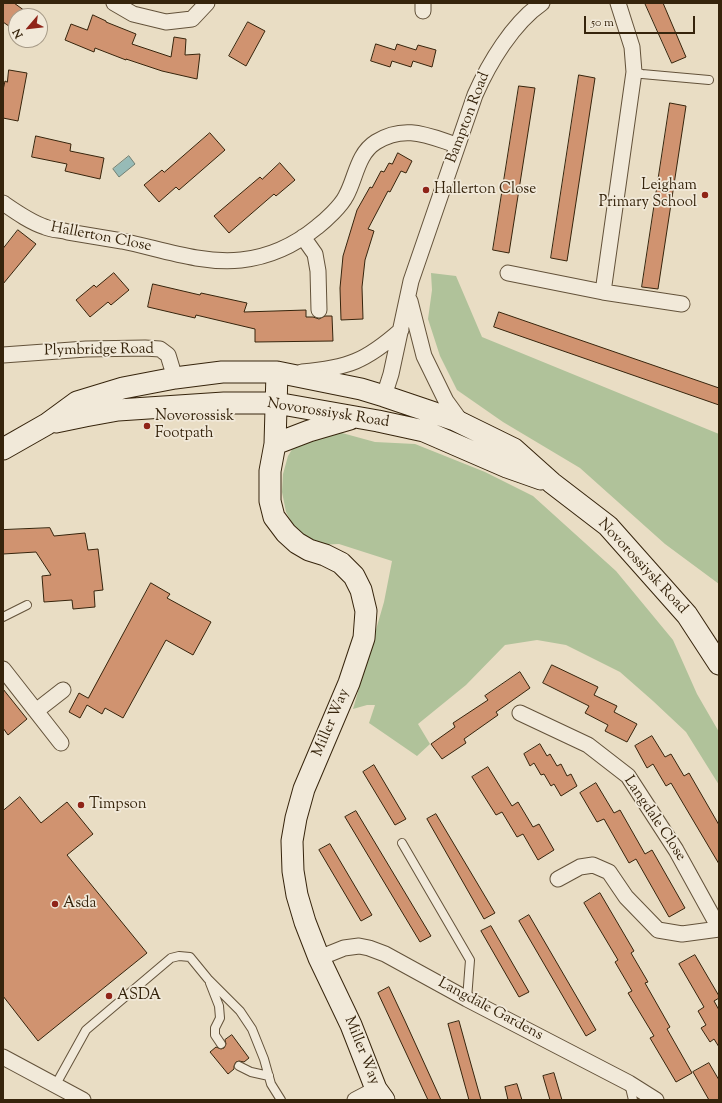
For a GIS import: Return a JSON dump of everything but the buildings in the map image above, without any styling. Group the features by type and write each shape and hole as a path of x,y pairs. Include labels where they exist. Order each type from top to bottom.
{"main road":[{"name":"Novorossiysk Road","path":"3,449 47,424 77,402 123,388 175,378 222,372 281,373 361,389 462,423 514,449 552,483 608,526 687,615 719,664"},
{"name":"Miller Way","path":"281,373 276,403 275,444 270,479 270,501 274,518 297,543 308,550 325,555 341,563 354,576 361,590 366,611 364,638 350,683 304,789 296,818 292,841 293,871 297,895 305,922 319,958 351,1025 380,1095"},
{"path":"378,421 384,396"},
{"name":"Novorossiysk Road","path":"47,424 118,410 224,403 276,403 378,421 424,431 507,467 552,483"},
{"path":"275,444 309,431 356,417"}],"street":[{"path":"114,3 133,14 166,22 192,19 207,3"},
{"path":"603,292 634,72 632,47 618,3"},
{"name":"Bampton Road","path":"384,396 391,374 411,282 466,116 483,76 501,48 515,29 538,4"},
{"name":"Hallerton Close","path":"3,203 20,215 45,227 145,246 198,258 219,261 241,260 270,255 304,237 327,219 346,197 364,154 375,142 392,134 406,132 423,134 457,145"},
{"path":"304,237 316,254 319,310"},
{"path":"508,273 603,292 682,304"},
{"name":"Bampton Road","path":"409,294 414,321 424,356 446,401 462,423"},
{"path":"281,373 321,371 342,367 366,358 401,330"},
{"name":"Plymbridge Road","path":"3,355 86,349 160,349 168,355 175,378"},
{"path":"3,669 61,743"},
{"path":"36,711 63,690"},
{"name":"Langdale Close","path":"520,713 588,745 628,776 676,850 719,928 682,934 658,930 626,897 609,872 593,865 580,867 558,879"},
{"name":"Langdale Gardens","path":"319,958 344,948 359,946 370,948 385,954 467,999 629,1083 656,1100"},
{"path":"3,1057 83,1100"},
{"path":"355,1100 380,1095"}],"lane":[{"path":"634,72 709,80"},
{"path":"3,617 27,605"},
{"path":"402,843 470,960 467,999"},
{"path":"55,1086 86,1030 171,958 179,956 190,957 208,979 240,1011 252,1030 264,1059 271,1084 281,1100"},
{"path":"208,979 219,1006 220,1018 215,1028 215,1035 221,1044"},
{"path":"239,1066 250,1072 269,1076"},
{"path":"629,1083 633,1100"}],"green space":[{"path":"431,273 456,276 482,337 719,434 719,584 665,544 580,468 503,422 457,390 440,356 428,319 432,290"},
{"path":"331,430 375,442 415,444 485,472 533,496 616,571 673,640 697,694 719,732 719,785 686,732 653,701 620,672 566,645 537,640 505,645 466,685 418,724 430,744 417,756 369,723 375,705 367,705 353,709 384,602 392,561 339,544 316,545 304,538 292,523 286,512 282,492 283,474 288,456 299,438"}],"water":[{"path":"129,156 135,164 119,177 113,169"}],"place":[{"name":"Hallerton Close","path":"426,190"},
{"name":"Leigham Primary School","path":"705,195"},
{"name":"Novorossisk Footpath","path":"147,426"},
{"name":"Timpson","path":"81,805"},
{"name":"Asda","path":"55,904"},
{"name":"ASDA","path":"109,996"}]}
